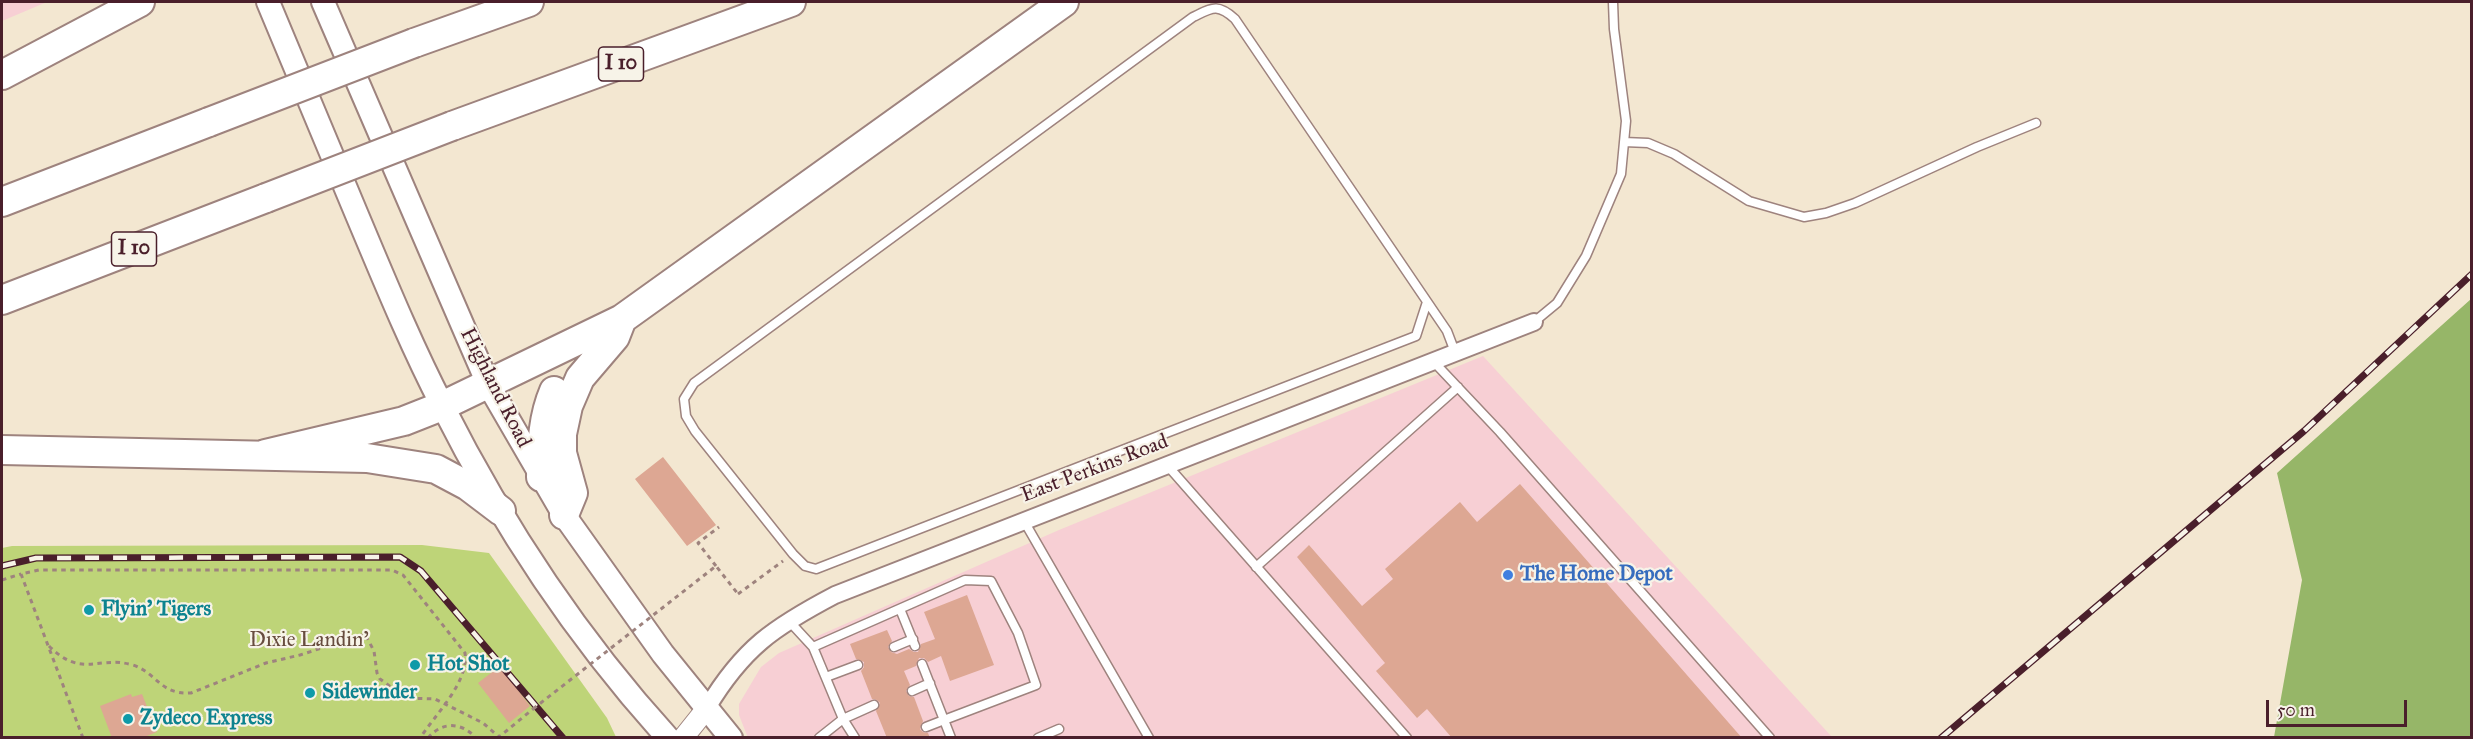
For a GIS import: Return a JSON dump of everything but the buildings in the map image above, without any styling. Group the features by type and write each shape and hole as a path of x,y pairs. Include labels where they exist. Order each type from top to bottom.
{"highway":[{"path":"2,75 137,2"},
{"path":"2,202 414,43 529,2"},
{"name":"I 10","path":"2,300 452,126 791,2"},
{"path":"265,454 404,421 442,406 622,319 1064,2"},
{"path":"564,515 573,493 562,453 564,421 568,406 580,378 615,337 622,319"},
{"path":"541,477 542,434 548,404 563,368 589,336"},
{"path":"2,450 367,458 436,469 468,486 501,511"}],"main road":[{"path":"268,2 399,315 442,406 501,511 573,621 629,694 668,738"},
{"name":"Highland Road","path":"323,2 488,384 564,515 663,654 731,738"}],"street":[{"name":"East Perkins Road","path":"707,708 743,657 768,634 835,595 1534,322"},
{"path":"683,738 707,708"}],"lane":[{"path":"1534,322 1557,303 1586,256 1622,174 1626,121 1614,29 1613,2"},
{"path":"1427,302 1416,336 816,569 805,566 793,554 695,431 686,416 684,399 694,382 1185,23 1212,8 1224,9 1234,19 1447,331 1455,352"},
{"path":"1624,142 1648,143 1674,154 1749,201 1804,217 1855,204 1966,152 2036,123"},
{"path":"1433,361 1770,738"},
{"path":"1256,567 1458,387"},
{"path":"1167,465 1407,738"},
{"path":"1024,521 1149,738"},
{"path":"813,647 965,580 991,581 1018,633 1036,685 926,727"},
{"path":"894,647 914,643 900,609"},
{"path":"788,621 813,647 843,719 855,738"},
{"path":"922,664 951,738"},
{"path":"826,676 858,665"},
{"path":"912,691 930,683"},
{"path":"819,738 843,719 874,705"},
{"path":"1038,738 1059,729"}],"path":[{"path":"719,527 698,543 738,594 793,554"},
{"path":"48,645 68,661 82,665 115,663 137,667 143,669 169,691 190,693 266,663 300,655 365,634 374,651 380,679 406,698 435,699 483,723 499,737 716,566"},
{"path":"2,580 39,570 392,570 403,575 465,653 466,663 460,679 420,738"},
{"path":"21,574 83,738"},
{"path":"423,733 428,737 440,727 449,725 468,730 476,738"}],"shaded area":[{"path":"2,2 47,2 2,21"},
{"path":"1483,356 1832,737 748,738 739,715 739,704 761,667 779,653 1059,530"}],"green space":[{"path":"2471,299 2471,737 2274,737 2302,580 2277,473"},
{"name":"Dixie Landin'","path":"422,545 489,553 607,718 616,737 2,738 2,548 12,546"}],"railway":[{"path":"1941,738 2304,431 2472,274"},
{"path":"2,566 36,558 400,557 421,571 563,738"}],"place":[{"name":"The Home Depot","path":"1508,575"},
{"name":"Flyin' Tigers","path":"89,610"},
{"name":"Hot Shot","path":"415,665"},
{"name":"Sidewinder","path":"310,693"},
{"name":"Zydeco Express","path":"128,719"}]}
